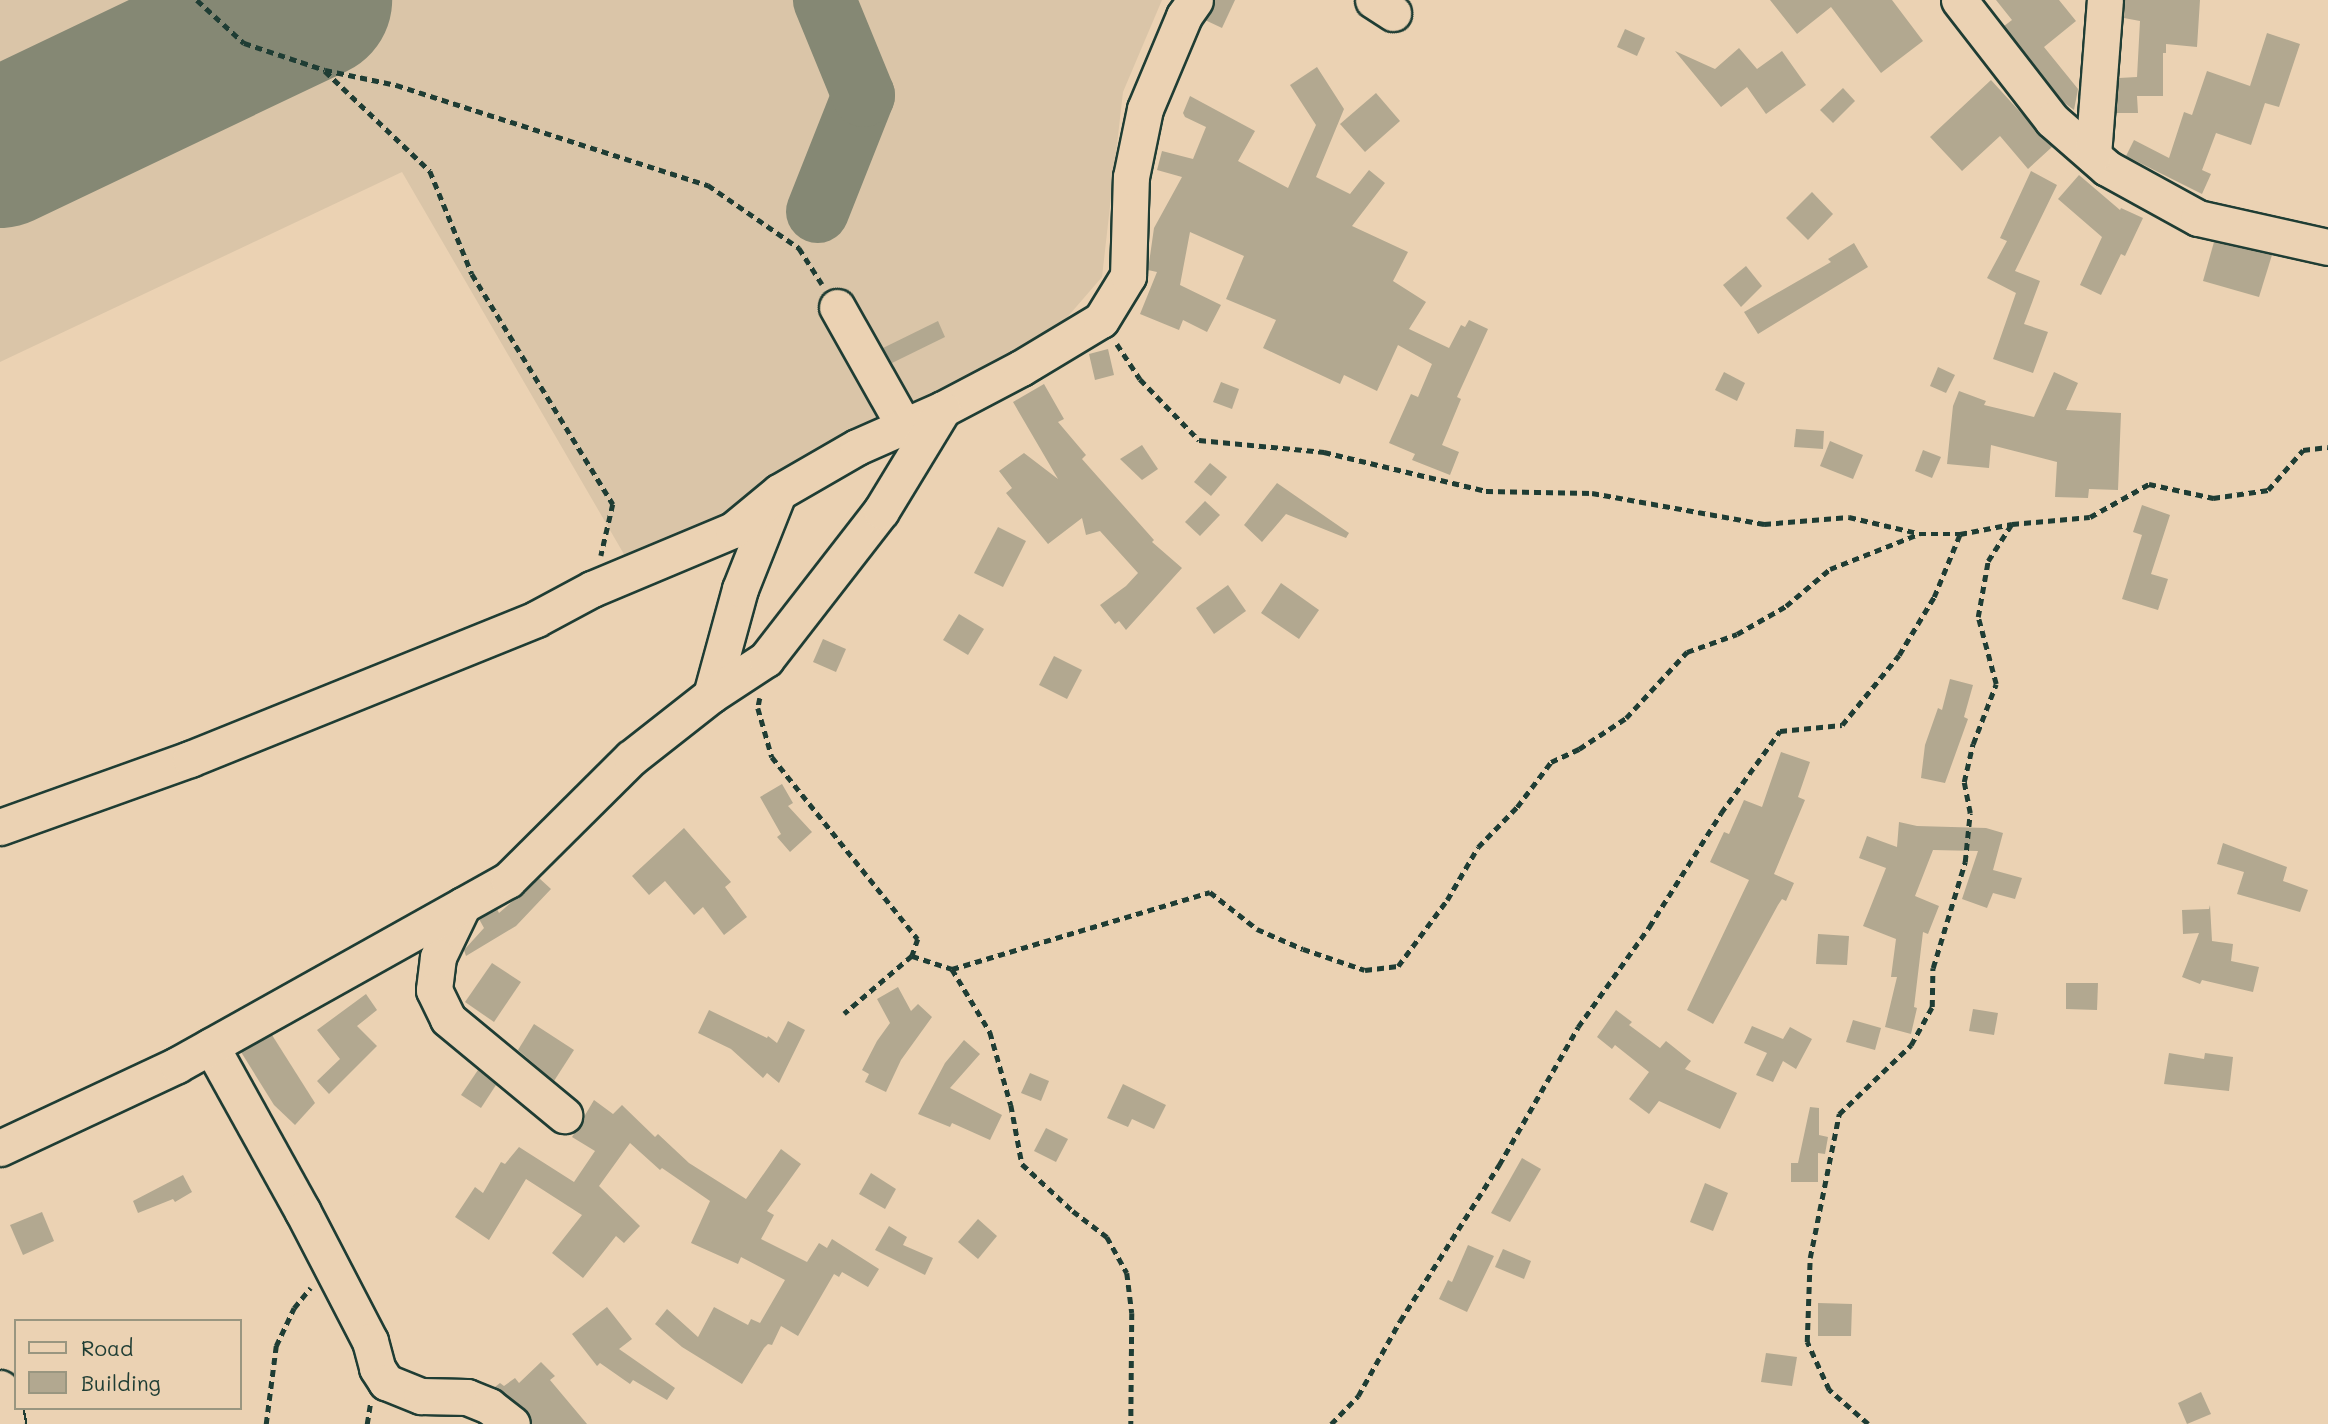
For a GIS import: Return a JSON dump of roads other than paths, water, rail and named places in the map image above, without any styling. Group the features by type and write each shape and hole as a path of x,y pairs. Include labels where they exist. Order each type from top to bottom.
{"street":[{"path":"0,827 215,749 536,619 592,589 733,530 779,492 857,447 943,409 1021,368 1101,320 1128,276 1131,177 1145,109 1184,16 1195,0"},
{"path":"1959,0 2052,120 2107,167 2198,218 2328,247"},
{"path":"2093,155 2105,0"},
{"path":"837,307 904,426"},
{"path":"0,1148 177,1065 508,880 631,758 711,695 766,659 881,511 943,409"},
{"path":"711,695 740,589 779,492"},
{"path":"463,905 438,957 434,990 448,1019 564,1115"},
{"path":"211,1046 302,1210 370,1341 377,1368 386,1382 421,1396 467,1396 489,1406 512,1424"},
{"path":"0,1388 7,1424"}]}
